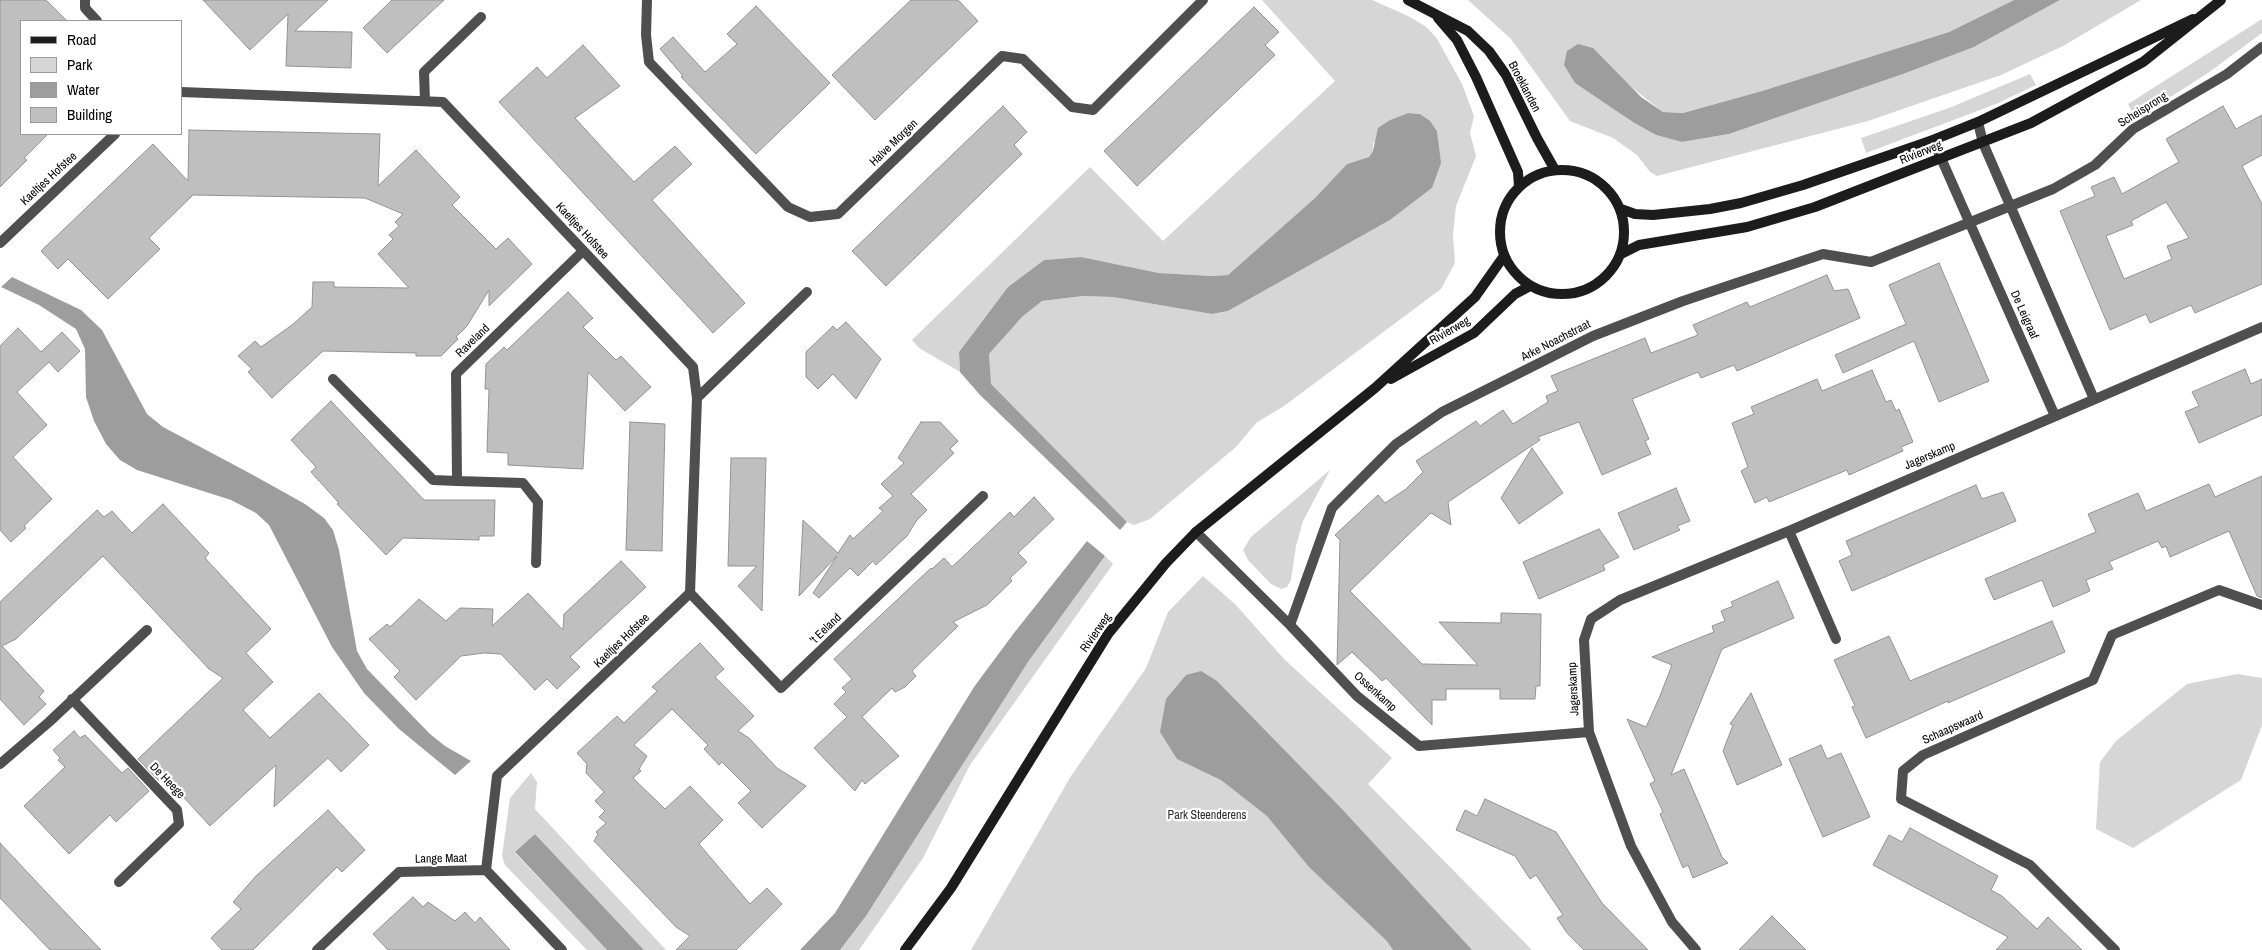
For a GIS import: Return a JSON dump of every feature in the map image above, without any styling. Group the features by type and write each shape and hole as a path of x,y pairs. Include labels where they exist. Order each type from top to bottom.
{"street":[{"path":"85,0 85,8 96,20"},
{"name":"Halve Morgen","path":"647,0 646,35 649,62 788,207 810,217 838,214 1002,56 1023,59 1072,107 1093,110 1203,0"},
{"name":"Broeklanden","path":"1408,0 1468,31 1489,51 1506,75 1533,131 1555,170"},
{"name":"Rivierweg","path":"1621,254 1639,245 1747,227 1814,207 1869,188 1983,143 2058,109 2143,62 2222,0"},
{"name":"Broeklanden","path":"1432,12 1457,40 1476,77 1518,172 1519,187"},
{"name":"Rivierweg","path":"1621,209 1635,214 1661,214 1742,202 1803,184 1933,140 1978,122 2205,13"},
{"path":"425,101 424,72 481,17"},
{"name":"Scheisprong","path":"2011,207 2053,189 2096,165 2133,129 2228,74 2262,47"},
{"name":"Kaeltjes Hofstee","path":"182,92 443,102 694,367 697,398 690,593 497,776 486,870"},
{"path":"1978,122 1983,143 2094,399"},
{"name":"Kaeltjes Hofstee","path":"0,243 114,135"},
{"name":"De Leigraaf","path":"1933,140 2055,416"},
{"path":"1555,170 1569,170 1594,178 1616,199 1621,209 1625,228 1621,254 1611,272 1587,290 1572,294 1551,294 1530,286 1515,273 1504,256 1500,229 1506,206 1519,187 1534,176 1555,170"},
{"path":"1970,224 2011,207"},
{"name":"Arke Noachstraat","path":"1290,625 1332,508 1396,444 1442,412 1568,347 1683,301 1823,254 1871,262 1970,224"},
{"name":"Raveland","path":"458,481 456,374 583,251"},
{"name":"Rivierweg","path":"905,950 951,888 1108,634 1166,563 1196,532 1375,388 1475,297 1504,256"},
{"name":"Rivierweg","path":"1375,388 1474,333 1515,294 1530,286"},
{"path":"697,398 807,292"},
{"path":"2055,416 2262,327"},
{"path":"333,379 433,480 523,483 538,502 536,564"},
{"name":"Jagerskamp","path":"1696,950 1672,922 1631,846 1590,732 1584,640 1591,619 1620,600 1790,531 2055,416"},
{"name":"'t Eeland","path":"690,593 781,688 983,496"},
{"path":"1790,531 1836,639"},
{"name":"Ossenkamp","path":"1196,532 1290,625 1358,696 1419,746 1590,732"},
{"name":"Schaapswaard","path":"2115,950 2030,865 1901,800 1902,772 1923,755 2093,680 2112,635 2219,590 2262,605"},
{"path":"0,764 147,630"},
{"name":"De Heege","path":"72,699 177,810 179,824 120,882"},
{"path":"486,870 562,950"},
{"name":"Lange Maat","path":"317,950 399,872 486,870"}],"green space":[{"path":"1262,0 1372,0 1408,16 1425,26 1436,37 1462,84 1474,116 1470,133 1476,156 1456,206 1453,235 1455,263 1441,289 1284,406 1256,423 1236,447 1150,519 1134,525 1127,522 990,384 989,354 1022,317 1042,301 1083,296 1113,297 1212,314 1228,311 1390,220 1432,188 1438,142 1437,131 1430,122 1420,114 1408,113 1390,120 1373,144 1373,151 1369,157 1347,164 1315,198 1228,275 1159,273 1081,257 1044,260 1008,287 959,352 960,372 919,348 912,340 1090,167 1163,241 1335,81"},
{"path":"1468,0 2014,0 1949,32 1762,91 1683,113 1663,112 1626,83 1575,83 1656,135 1682,142 1729,134 1903,74 1974,47 2060,0 2141,0 2063,46 2001,75 1868,121 1657,176 1650,172 1637,155 1613,138 1570,121 1511,39"},
{"path":"2262,19 2262,33 2208,73 2136,119 2128,104"},
{"path":"2030,74 2036,85 1996,104 1866,153 1861,138 1949,108"},
{"path":"1330,470 1303,521 1296,546 1291,580 1287,587 1281,589 1271,584 1248,560 1243,550 1251,537"},
{"path":"1105,556 1113,564 970,765 923,858 859,950 840,950 866,916 1028,662"},
{"name":"Park Steenderens","path":"1203,576 1235,604 1285,660 1392,758 1368,784 1532,950 971,950 1071,776 1146,668 1168,612"},
{"path":"2237,674 2262,678 2262,725 2241,780 2133,848 2096,829 2100,762 2116,741 2187,684"},
{"path":"531,773 537,782 535,809 666,950 644,950 535,834 515,853 607,950 587,950 505,865 502,856 510,798"}],"water":[{"path":"2014,0 2060,0 1974,47 1903,74 1729,134 1682,142 1656,135 1633,122 1575,83 1564,65 1567,51 1578,44 1593,48 1641,97 1663,112 1683,113 1762,91 1949,32"},
{"path":"1408,113 1420,114 1430,121 1437,131 1441,163 1432,188 1390,220 1228,311 1212,314 1113,297 1083,296 1042,301 1022,317 989,354 991,384 1127,522 1120,530 980,395 960,372 959,352 1008,287 1044,260 1081,257 1159,273 1228,275 1315,198 1347,164 1369,157 1373,151 1378,128 1390,120"},
{"path":"12,277 81,310 102,330 147,414 163,427 305,504 324,518 333,530 339,550 357,651 367,669 430,734 445,746 471,761 455,775 399,729 364,693 332,647 269,525 256,513 231,500 137,470 120,460 106,444 94,421 86,397 85,349 76,329 39,305 1,287"},
{"path":"1087,541 1105,556 1028,662 866,916 840,950 800,950 835,913 974,687"},
{"path":"1201,671 1217,681 1341,808 1472,950 1393,950 1387,941 1309,867 1267,816 1221,780 1177,759 1160,732 1166,699 1186,675"},
{"path":"535,834 644,950 607,950 515,852"}],"building":[{"path":"0,0 46,0 66,20 20,20 20,135 47,135 24,158 27,160 0,187"},
{"path":"203,0 328,0 295,31 352,32 351,68 286,66 288,14 250,50"},
{"path":"392,0 444,0 387,53 363,28"},
{"path":"911,0 958,0 978,21 875,120 832,75"},
{"path":"756,6 830,83 756,154 681,77 683,76 660,49 673,37 705,72 737,44 727,34"},
{"path":"1254,7 1279,32 1265,45 1275,55 1137,186 1104,151"},
{"path":"583,45 620,86 575,118 606,152 634,182 675,146 692,164 652,200 745,303 713,333 499,102 537,67 547,78"},
{"path":"1003,106 1027,132 1014,145 1022,154 886,286 852,251"},
{"path":"2223,106 2236,129 2262,115 2262,155 2242,166 2262,204 2262,284 2195,313 2191,305 2150,323 2146,314 2110,330 2060,211 2095,196 2091,187 2114,177 2122,194 2179,162 2166,139","holes":["2166,202 2189,238 2167,246 2172,259 2124,279 2106,236 2133,225 2131,221"]},
{"path":"189,130 380,134 378,186 416,150 460,197 452,205 496,249 508,238 532,264 489,306 489,290 467,326 456,337 458,339 441,356 416,356 416,353 323,351 272,398 248,372 252,369 238,356 255,341 261,347 292,325 312,307 313,282 334,282 334,287 409,288 378,254 393,239 389,235 399,226 395,222 403,214 365,198 193,195 149,238 160,249 108,299 68,259 58,269 41,251 153,144 188,181"},
{"path":"1939,263 1989,381 1939,402 1914,341 1843,373 1835,355 1906,324 1889,285"},
{"path":"1827,275 1834,291 1848,289 1860,318 1737,371 1734,365 1701,378 1698,372 1632,399 1649,439 1645,441 1651,454 1602,475 1579,422 1538,437 1540,440 1448,502 1451,525 1431,513 1350,591 1422,664 1478,665 1439,622 1501,623 1501,613 1541,614 1540,686 1536,686 1535,699 1500,699 1500,689 1446,689 1446,700 1432,700 1432,725 1386,678 1382,681 1352,652 1337,665 1340,540 1335,535 1378,495 1385,503 1406,489 1423,472 1416,461 1476,421 1480,426 1503,410 1513,424 1548,402 1546,396 1558,391 1551,376 1645,338 1651,353 1698,335 1693,325 1747,302 1750,307"},
{"path":"568,292 593,318 583,327 616,360 621,356 651,387 625,411 588,372 583,469 508,465 508,453 487,452 489,389 485,389 486,364 504,347 507,350"},
{"path":"846,322 881,359 856,399 833,374 818,389 806,377 806,352 833,326 837,330"},
{"path":"18,328 41,352 62,332 80,351 58,372 49,362 17,392 47,425 13,457 52,499 24,526 26,528 11,542 0,530 0,346"},
{"path":"2245,369 2251,384 2262,379 2262,415 2199,443 2185,412 2199,406 2192,392"},
{"path":"1872,370 1886,402 1891,400 1896,411 1899,409 1913,442 1901,447 1903,451 1849,475 1847,470 1769,502 1767,497 1755,503 1741,471 1748,467 1732,423 1754,414 1751,407 1817,379 1822,391"},
{"path":"331,401 424,500 495,500 494,536 479,536 479,540 403,538 386,555 337,504 339,503 311,472 316,467 291,440"},
{"path":"630,422 665,424 662,551 626,550"},
{"path":"921,422 940,422 958,441 950,449 954,453 911,494 927,510 917,520 907,536 876,565 873,561 858,576 850,568 819,598 813,593 837,556 799,596 803,520 838,553 850,535 853,539 883,511 879,508 893,496 881,484 904,463 898,458"},
{"path":"1532,448 1563,493 1519,524 1501,498"},
{"path":"731,458 766,458 762,611 738,586 757,566 728,566"},
{"path":"2262,476 2262,598 2257,596 2229,531 2170,557 2166,546 2162,548 2158,541 2109,562 2113,569 2086,580 2090,591 2053,607 2042,580 1994,600 1985,579 2096,532 2088,514 2138,493 2146,511 2209,484 2215,497"},
{"path":"1976,485 1982,499 2003,492 2016,521 1852,591 1839,561 1852,555 1846,541"},
{"path":"1676,488 1690,521 1677,526 1680,530 1634,550 1618,513"},
{"path":"1034,497 1054,519 1018,553 1027,562 1010,578 1012,581 987,605 953,622 958,626 912,671 916,676 905,687 895,692 892,688 862,717 899,756 865,784 862,780 855,791 814,748 847,717 834,704 846,692 842,688 852,679 834,659 931,568 944,558 952,567 1010,512 1014,517"},
{"path":"163,504 209,553 205,558 271,629 246,653 273,682 243,710 270,738 319,693 369,745 341,772 328,758 274,807 276,765 210,826 165,777 159,781 138,759 223,678 209,669 103,556 16,639 2,646 44,691 39,697 46,704 24,725 0,699 0,602 97,510 104,517 112,511 132,533"},
{"path":"1599,529 1619,557 1603,565 1605,570 1539,599 1523,562"},
{"path":"621,561 646,587 570,657 580,667 557,689 547,679 535,690 501,654 484,653 461,656 416,700 394,677 400,671 369,639 387,624 390,627 419,599 446,621 460,608 493,609 492,626 528,593 563,630 564,614"},
{"path":"1778,581 1794,618 1722,649 1671,775 1684,769 1722,857 1728,863 1693,878 1688,865 1683,868 1660,814 1663,812 1650,784 1655,781 1627,719 1646,727 1660,696 1672,665 1652,657 1714,632 1712,626 1725,621 1721,611 1733,606 1731,602"},
{"path":"2052,621 2065,652 1866,738 1852,707 1855,706 1834,660 1889,636 1910,681"},
{"path":"700,643 724,669 715,677 754,716 738,731 749,738 777,768 806,786 762,828 738,803 751,791 722,762 719,765 704,749 708,745 672,709 634,745 647,756 639,769 641,771 633,778 665,809 690,786 723,820 699,844 750,904 767,888 782,904 736,950 676,950 690,936 676,927 594,841 598,834 596,832 606,823 599,817 605,811 595,801 604,792 586,773 587,764 577,753 617,716 624,723 657,691 652,687"},
{"path":"1751,693 1782,765 1737,785 1723,751 1733,725 1730,724"},
{"path":"74,731 80,738 85,735 122,773 128,768 149,791 116,822 110,815 69,854 24,806 65,767 58,760 60,758 53,750"},
{"path":"1821,745 1827,759 1841,753 1870,817 1823,837 1789,759"},
{"path":"1485,799 1556,832 1602,903 1648,950 1584,950 1567,933 1557,918 1563,915 1536,875 1530,879 1515,856 1456,830 1465,810 1477,816"},
{"path":"328,810 365,850 342,872 337,867 253,950 222,950 211,938 241,909 233,902 256,876"},
{"path":"1910,828 1998,876 1991,890 2002,896 2037,929 2048,917 2082,950 1996,950 2008,937 1873,865 1889,835 1902,842"},
{"path":"0,843 101,950 50,950 0,898"},
{"path":"413,897 423,907 428,902 455,921 465,912 475,923 480,917 510,950 388,950 373,934"},
{"path":"1772,916 1806,950 1739,950"}]}
